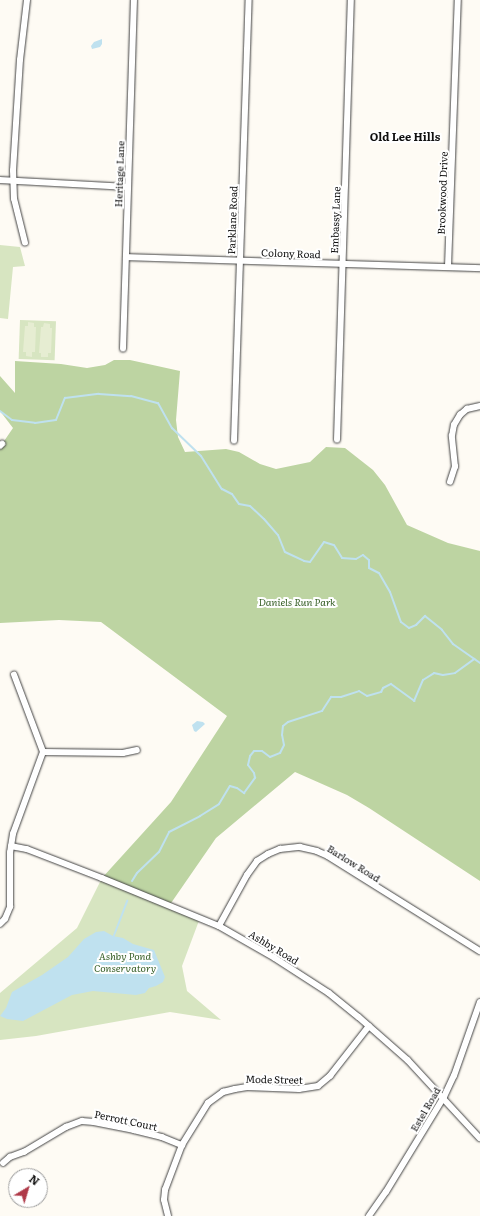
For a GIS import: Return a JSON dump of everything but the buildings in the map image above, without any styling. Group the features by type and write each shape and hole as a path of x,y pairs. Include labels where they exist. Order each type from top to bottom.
{"street":[{"path":"25,243 14,199 14,180 20,60 27,0"},
{"name":"Heritage Lane","path":"123,349 134,0"},
{"name":"Parklane Road","path":"234,441 249,0"},
{"name":"Embassy Lane","path":"337,440 351,0"},
{"name":"Brookwood Drive","path":"448,267 458,0"},
{"path":"0,180 59,185 128,187"},
{"name":"Colony Road","path":"126,257 480,268"},
{"path":"450,482 454,467 452,436 454,425 460,415 467,409 480,406"},
{"path":"0,924 5,919 10,907 11,846 18,816 43,752 14,675"},
{"path":"43,752 122,752 137,750"},
{"name":"Ashby Road","path":"11,846 27,849 219,926 306,977 342,1002 408,1060 444,1097 480,1138"},
{"name":"Barlow Road","path":"219,926 239,888 254,865 274,851 300,847 317,851 328,856 480,951"},
{"name":"Estel Road","path":"369,1216 386,1192 444,1097 454,1076 480,1002"},
{"name":"Mode Street","path":"168,1216 165,1208 164,1192 182,1145 203,1109 218,1095 229,1090 247,1087 299,1089 318,1086 330,1076 369,1026"},
{"name":"Perrott Court","path":"3,1163 10,1157 24,1152 66,1127 82,1121 134,1130 162,1137 182,1145"}],"green space":[{"path":"0,245 20,247 25,266 13,267 8,319 0,318"},
{"path":"20,320 56,321 55,360 19,359"},
{"path":"28,322 34,323 34,327 36,327 35,352 32,352 32,357 26,356 26,352 23,352 25,326 28,326"},
{"path":"44,323 50,324 50,328 52,328 51,353 48,353 48,357 41,357 41,353 39,353 41,327 43,327"},
{"name":"Daniels Run Park","path":"114,360 130,360 180,371 176,420 178,437 185,452 226,449 239,452 260,464 276,469 310,462 326,447 345,448 373,470 385,485 407,525 448,543 480,551 480,881 347,795 295,772 216,838 169,906 102,878 171,802 227,716 101,622 59,620 0,623 0,447 13,428 0,411 0,376 15,393 15,361 61,364 87,368 105,365"},
{"name":"Ashby Pond Conservatory","path":"102,878 200,918 182,966 187,991 221,1020 170,1012 36,1036 0,1040 0,993 77,928"}],"water":[{"path":"102,39 102,44 100,47 92,49 91,46 94,42"},
{"path":"197,721 205,724 196,732 194,731 192,725"},
{"path":"104,931 113,936 123,938 133,944 154,950 165,977 163,982 149,988 145,993 136,995 93,991 72,995 23,1021 7,1019 0,1016 6,1008 12,992 42,975 68,957 84,939 96,932"}],"waterway":[{"path":"0,411 12,420 35,423 56,420 65,398 99,394 131,396 158,403 172,428 201,456 222,489 232,494 239,504 250,506 264,519 278,535 285,552 304,561 310,562 324,542 334,545 342,558 356,559 363,555 369,560 369,568 379,573 390,592 401,622 409,628 416,625 425,616 442,630 453,644 480,663"},
{"path":"132,881 137,873 159,852 169,832 219,804 230,786 237,788 244,793 255,778 254,773 248,765 250,756 254,751 262,751 270,757 280,753 284,745 282,735 283,726 288,722 322,711 331,697 341,697 359,691 367,696 381,692 383,688 391,684 414,701 423,680 434,673 443,675 455,673 474,659"},
{"path":"113,938 127,901"}],"district":[{"name":"Old Lee Hills","path":"405,136"}]}
